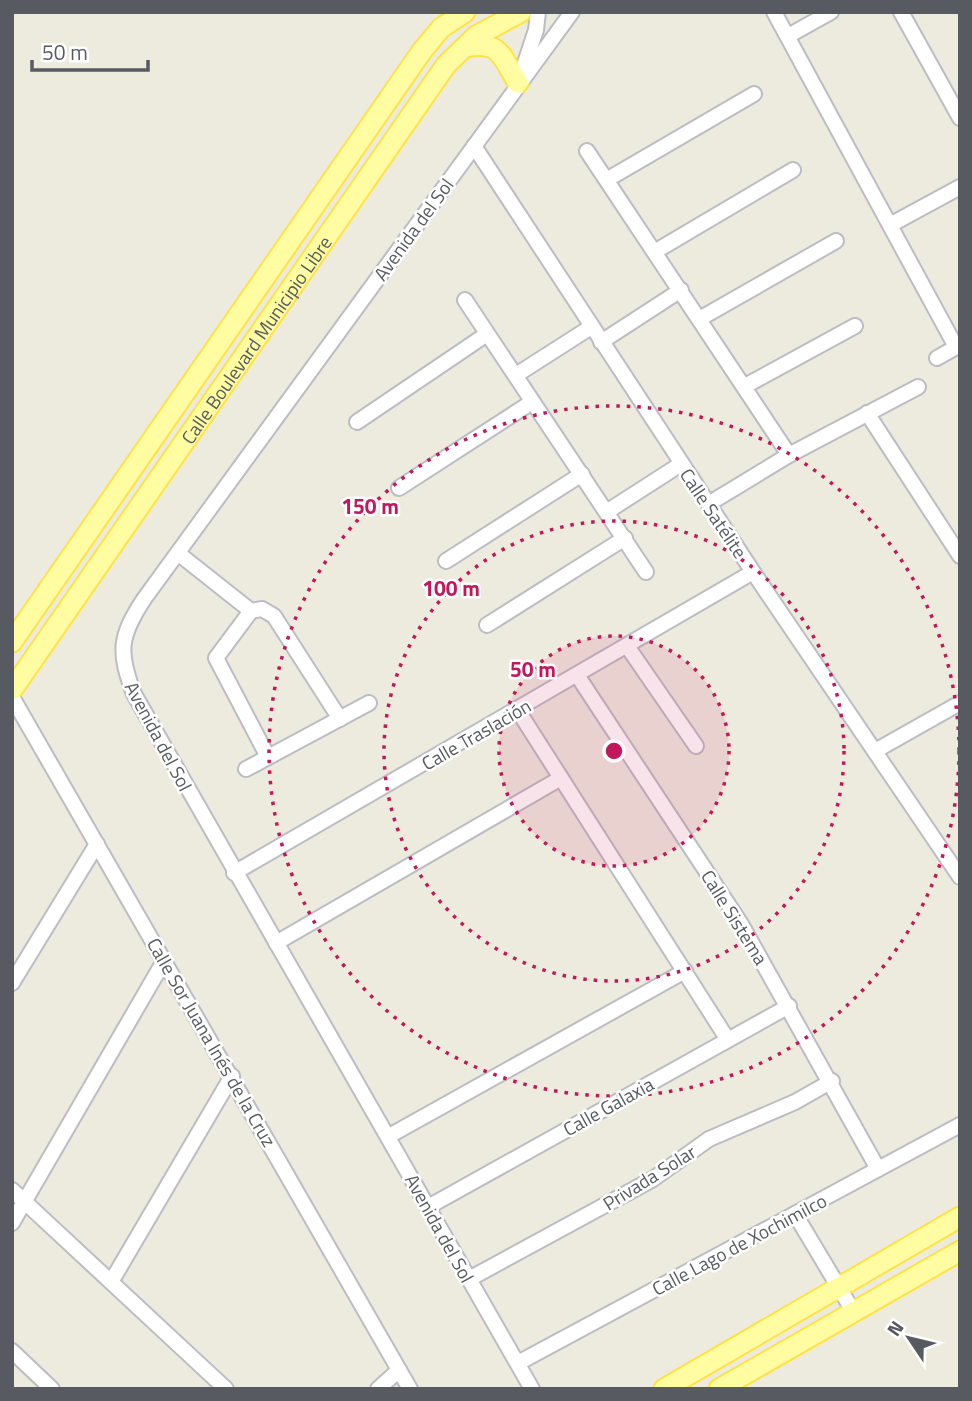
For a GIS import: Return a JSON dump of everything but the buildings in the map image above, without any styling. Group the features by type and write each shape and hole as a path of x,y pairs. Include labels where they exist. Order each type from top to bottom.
{"main road":[{"name":"Calle Boulevard Municipio Libre","path":"12,642 422,51 441,28 465,12"},
{"name":"Calle Boulevard Municipio Libre","path":"12,690 422,98 461,48 476,36 521,12"},
{"path":"461,48 485,44 494,46 518,83"},
{"path":"664,1389 960,1217"},
{"path":"719,1389 960,1251"}],"street":[{"path":"518,83 536,30 538,12"},
{"name":"Avenida del Sol","path":"532,1389 234,873 134,694 121,652 132,617 572,12"},
{"path":"774,12 958,346 937,358"},
{"path":"788,36 831,12"},
{"path":"901,12 960,118"},
{"path":"608,179 754,94"},
{"name":"Calle Satélite","path":"474,146 681,464 960,877"},
{"path":"587,151 701,318 789,455"},
{"path":"656,251 793,170"},
{"path":"890,225 960,187"},
{"path":"701,318 836,241"},
{"path":"601,342 681,290"},
{"path":"465,300 608,511 646,572"},
{"path":"745,386 855,326"},
{"path":"516,375 591,327"},
{"path":"357,422 487,334"},
{"path":"709,503 789,455 918,387"},
{"path":"399,488 532,402"},
{"path":"867,413 960,556"},
{"path":"608,511 681,464"},
{"path":"446,561 582,474"},
{"path":"487,625 625,538"},
{"path":"179,554 251,611"},
{"name":"Calle Traslación","path":"234,873 753,572"},
{"path":"268,757 216,658 251,611 262,609 274,616 340,719"},
{"path":"627,646 696,746"},
{"name":"Calle Sistema","path":"577,675 741,924 832,1081 878,1169"},
{"name":"Calle Sor Juana Inés de la Cruz","path":"12,697 410,1389"},
{"path":"246,769 369,703"},
{"path":"875,751 960,703"},
{"path":"517,709 729,1040"},
{"path":"276,943 561,778"},
{"path":"12,983 97,844"},
{"path":"12,1223 164,961"},
{"path":"388,1136 685,971"},
{"name":"Calle Galaxia","path":"428,1207 789,1006"},
{"path":"111,1282 232,1076"},
{"name":"Privada Solar","path":"469,1279 653,1179 709,1139 795,1102 832,1081"},
{"name":"Calle Lago de Xochimilco","path":"518,1363 960,1125"},
{"path":"12,1190 226,1389"},
{"path":"795,1214 853,1311"},
{"path":"12,1351 52,1389"},
{"path":"379,1389 399,1370"}]}
